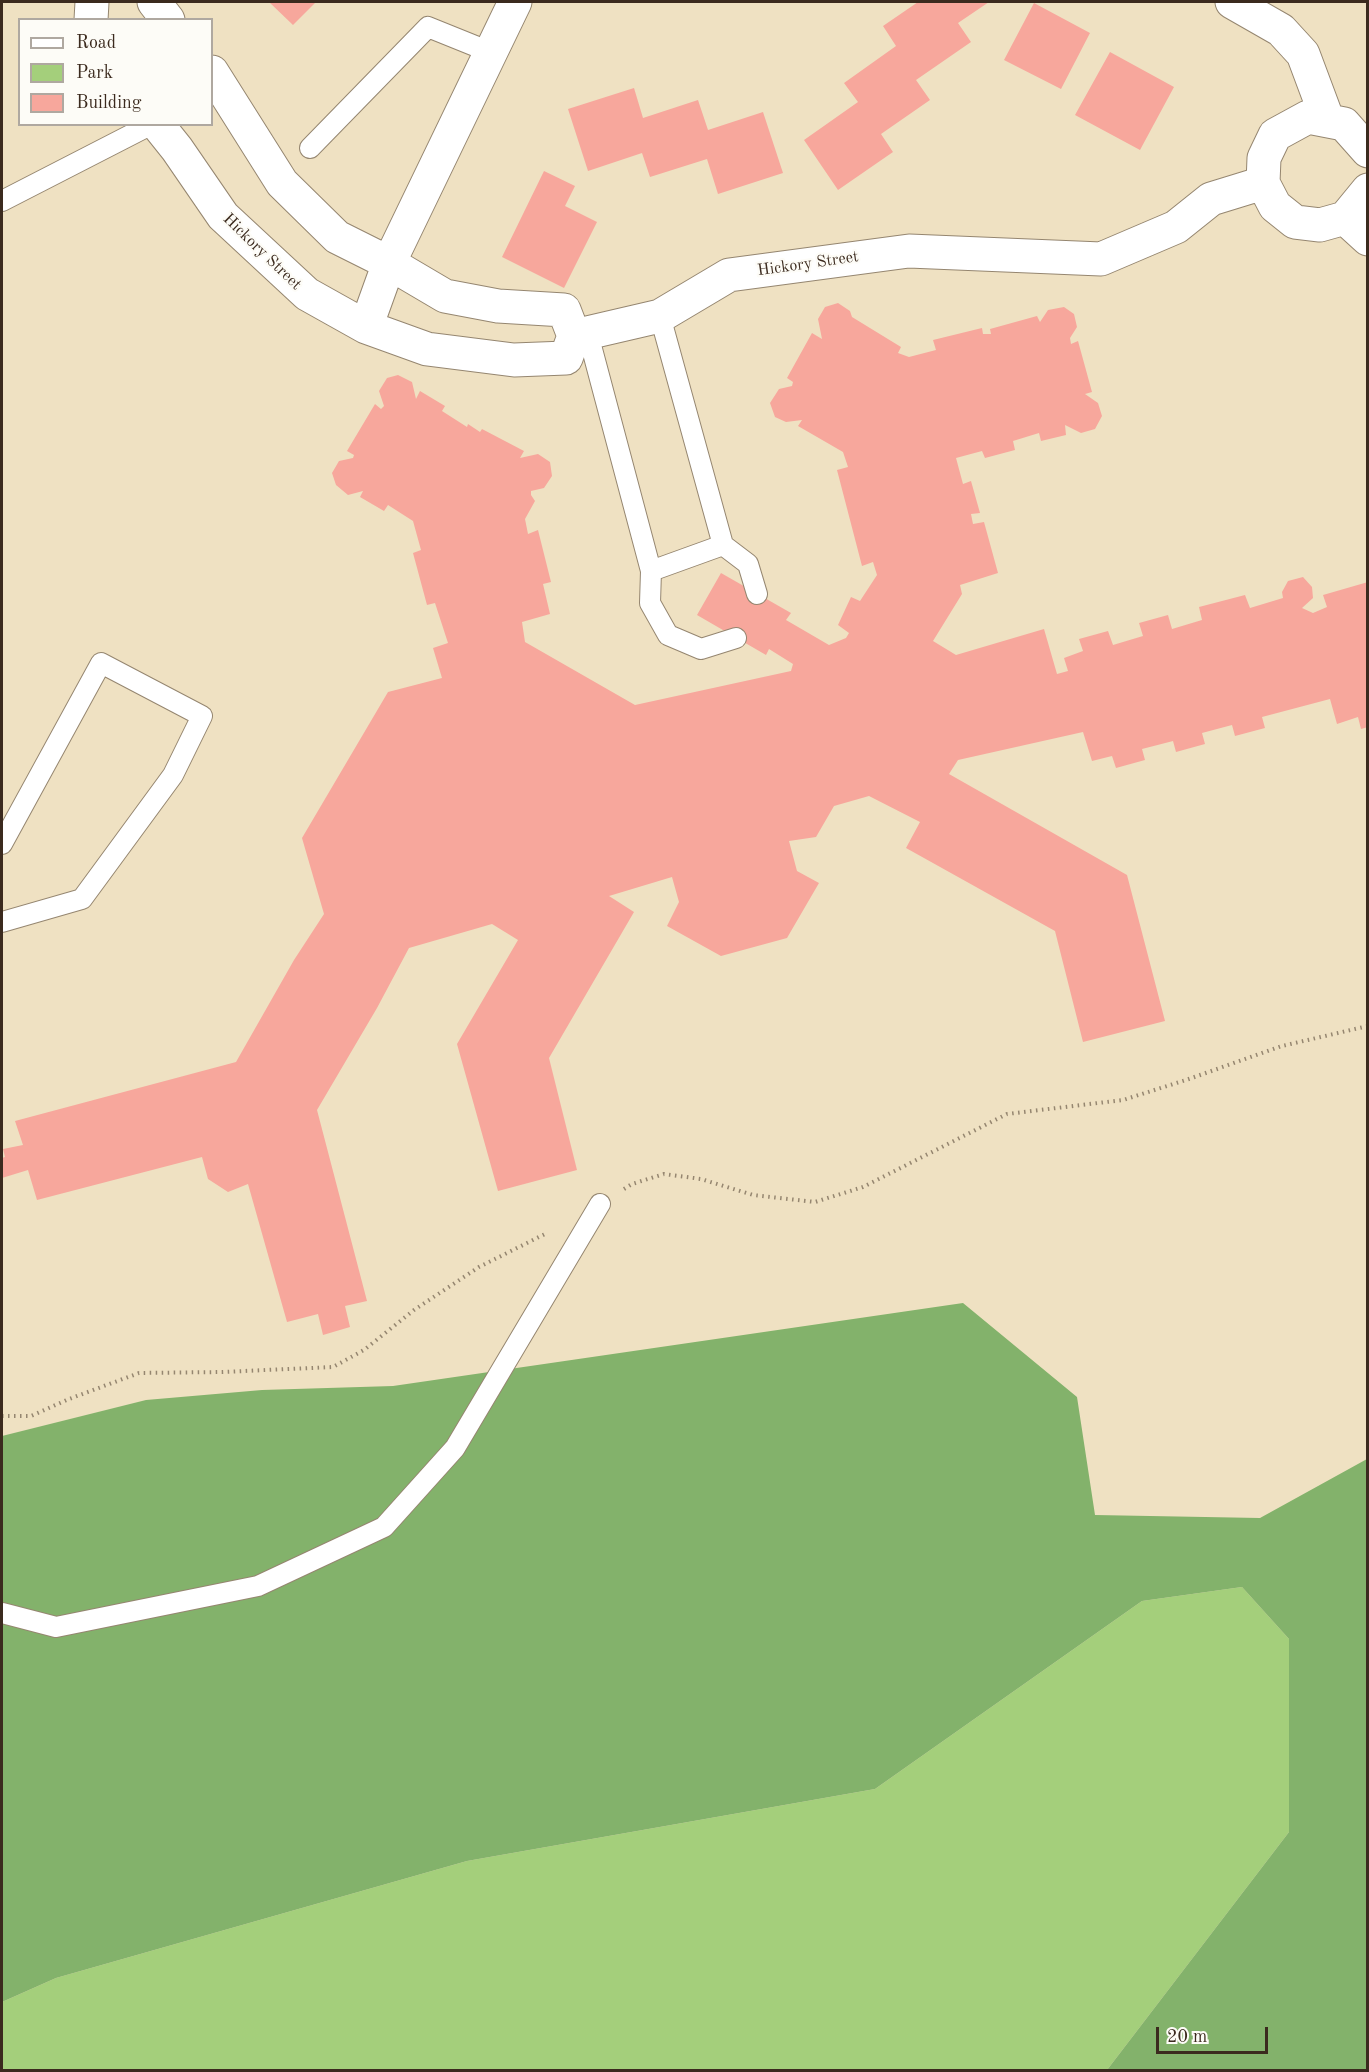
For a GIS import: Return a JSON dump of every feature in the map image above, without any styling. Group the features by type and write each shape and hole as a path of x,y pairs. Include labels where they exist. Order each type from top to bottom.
{"street":[{"path":"91,18 92,2"},
{"path":"154,2 166,18"},
{"path":"366,327 389,263 515,2"},
{"path":"1232,2 1281,30 1303,54 1328,121"},
{"path":"214,80 282,183 337,237 389,263 445,296 498,306 564,310 581,335"},
{"path":"1368,151 1344,124 1308,117 1275,135 1264,158 1263,183 1275,206 1296,222 1356,228 1368,190"},
{"name":"Hickory Street","path":"159,126 223,216 307,294 366,327 427,349 514,360 566,358 581,335 660,316 729,275 909,251 1101,259 1176,227 1211,199 1263,183"}],"lane":[{"path":"310,148 428,27 490,52"},
{"path":"2,201 148,126"},
{"path":"660,316 723,545 748,564 757,594"},
{"path":"581,335 651,571 650,603 668,635 701,649 736,638"},
{"path":"651,571 723,545"},
{"path":"2,844 101,663 202,716 173,775 82,899 2,922"},
{"path":"2,1613 56,1627 258,1586 384,1527 455,1448 600,1204"}],"path":[{"path":"600,1204 632,1184 664,1174 701,1179 753,1195 814,1202 864,1187 1007,1114 1123,1100 1282,1046 1368,1026"},
{"path":"2,1416 31,1416 139,1373 333,1367 364,1350 414,1310 479,1267 552,1230"}],"green space":[{"path":"963,1303 1077,1397 1095,1515 1260,1518 1367,1459 1367,2070 1107,2070 1289,1832 1289,1639 1242,1587 1142,1601 875,1789 467,1861 56,1978 2,2002 2,1436 146,1400 262,1390 393,1386"},
{"path":"1242,1587 1289,1639 1289,1832 1107,2070 2,2070 2,2002 56,1978 467,1861 875,1789 1142,1601"}],"building":[{"path":"269,2 316,2 293,25"},
{"path":"918,2 989,2 958,23 971,42 916,80 930,100 881,134 893,152 838,190 804,140 858,102 844,83 896,46 883,26"},
{"path":"1034,3 1090,33 1061,89 1004,60"},
{"path":"1110,52 1174,87 1140,150 1075,115"},
{"path":"634,88 643,118 698,100 708,130 763,112 783,173 718,194 707,159 650,177 642,153 588,171 568,109"},
{"path":"544,171 575,186 565,206 597,222 564,288 502,257"},
{"path":"838,303 850,311 852,317 901,347 898,353 909,357 936,350 933,340 982,328 983,334 991,334 990,329 1037,316 1040,322 1048,310 1064,307 1074,314 1077,327 1070,338 1071,344 1078,341 1092,392 1085,394 1098,403 1102,416 1095,429 1081,433 1065,425 1066,435 1041,441 1039,433 1013,441 1015,450 985,458 982,451 956,458 963,484 971,481 980,513 971,514 973,524 984,522 998,573 960,585 962,594 933,641 956,655 1044,629 1057,674 1068,671 1064,658 1083,651 1079,639 1108,631 1113,645 1143,636 1139,623 1168,615 1172,629 1202,620 1199,607 1245,595 1250,608 1283,598 1282,592 1288,581 1303,577 1312,587 1313,598 1302,608 1313,613 1327,607 1323,595 1368,582 1368,727 1361,729 1358,717 1337,724 1330,699 1262,717 1265,728 1235,736 1232,725 1202,733 1205,744 1176,752 1173,741 1142,749 1145,760 1116,768 1112,756 1092,761 1083,732 958,760 949,774 1127,875 1165,1021 1083,1042 1055,931 906,848 920,822 869,796 834,806 816,837 789,841 797,871 819,883 787,938 721,956 667,926 679,902 672,877 609,896 634,912 549,1058 577,1170 498,1191 457,1044 518,940 492,924 409,948 377,1008 317,1110 367,1301 345,1306 350,1327 323,1335 318,1314 287,1322 248,1184 228,1192 208,1179 202,1157 37,1200 28,1170 2,1178 2,1158 5,1157 3,1149 23,1145 15,1121 236,1062 294,960 324,914 302,838 388,692 442,678 433,648 448,643 435,603 427,605 413,553 421,550 413,521 388,505 384,511 360,497 363,491 348,495 336,485 332,473 339,461 353,458 354,455 347,451 375,404 381,409 384,406 379,391 387,378 398,375 412,382 416,399 420,391 445,406 442,411 467,427 468,424 480,432 482,429 524,451 520,458 538,454 550,462 552,476 544,488 531,491 535,501 525,519 528,534 538,530 551,582 543,584 550,614 522,622 525,642 635,705 791,671 793,664 769,649 766,655 697,615 721,573 791,613 786,620 829,645 846,638 849,633 838,625 851,597 860,601 877,575 873,562 862,566 837,470 848,467 843,452 798,426 802,420 786,422 775,417 770,403 779,389 792,386 793,382 787,378 812,333 822,339 818,319 825,307"}]}
